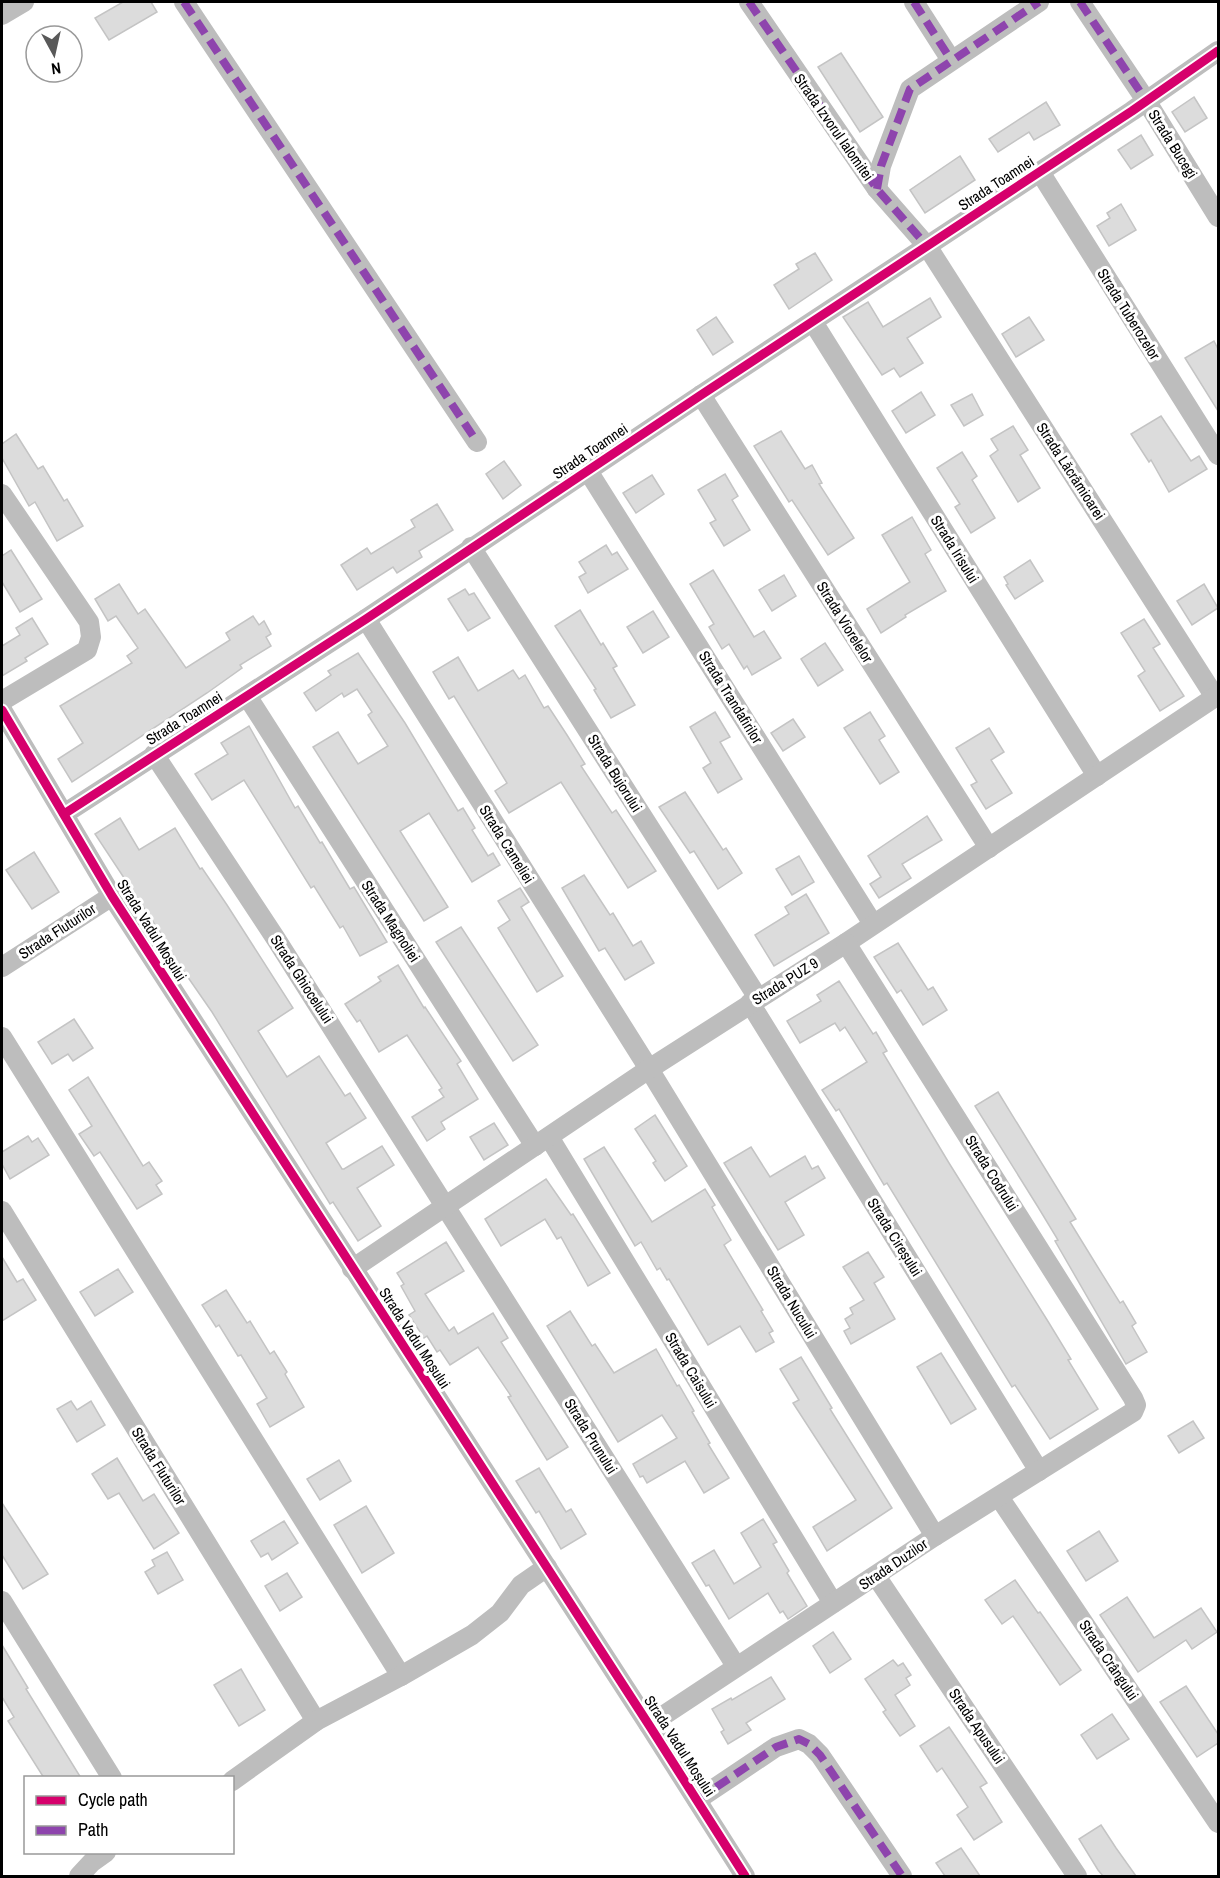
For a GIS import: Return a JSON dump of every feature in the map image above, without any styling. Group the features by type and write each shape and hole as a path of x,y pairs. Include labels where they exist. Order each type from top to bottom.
{"street":[{"path":"2,15 24,2"},
{"path":"184,2 477,442"},
{"name":"Strada Izvorul Ialomitei","path":"749,2 877,189 927,246"},
{"path":"914,2 951,60"},
{"path":"877,189 881,166 910,89 1039,2"},
{"name":"Strada Bucegi","path":"1080,2 1139,106 1218,217"},
{"name":"Strada Toamnei","path":"64,814 366,619 471,547 1139,106 1218,51"},
{"name":"Strada Tuberozelor","path":"1040,172 1218,456"},
{"name":"Strada Lăcrămioarei","path":"927,246 1217,696"},
{"name":"Strada Irisului","path":"813,322 1097,776"},
{"name":"Strada Viorelelor","path":"701,395 989,848"},
{"name":"Strada Trandafirilor","path":"588,471 873,924"},
{"path":"2,494 89,622 91,636 87,650 2,701"},
{"name":"Strada Bujorului","path":"471,547 754,1001"},
{"name":"Strada Cameliei","path":"366,619 649,1069"},
{"name":"Strada Magnoliei","path":"247,696 542,1142"},
{"name":"Strada PUZ 9","path":"352,1269 649,1069 846,943 1217,696"},
{"name":"Strada Vadul Moșului","path":"2,710 112,896 745,1876"},
{"name":"Strada Ghiocelului","path":"154,754 276,939 446,1206"},
{"name":"Strada Fluturilor","path":"2,967 112,896"},
{"name":"Strada Codrului","path":"846,943 1136,1405"},
{"name":"Strada Cireșului","path":"754,1001 1039,1471"},
{"path":"2,1036 401,1676"},
{"name":"Strada Nucului","path":"649,1069 935,1536"},
{"name":"Strada Caisului","path":"542,1142 833,1603"},
{"name":"Strada Prunului","path":"446,1206 736,1666"},
{"name":"Strada Fluturilor","path":"2,1211 316,1721"},
{"name":"Strada Duzilor","path":"649,1725 935,1536 1133,1412 1136,1405"},
{"name":"Strada Crângului","path":"999,1497 1218,1823"},
{"path":"234,1779 316,1721 401,1676 481,1628 500,1613 520,1585 547,1567"},
{"name":"Strada Apusului","path":"876,1576 1077,1876"},
{"path":"2,1601 111,1776"},
{"path":"697,1800 776,1747 799,1739 809,1744 820,1755 902,1876"},
{"path":"79,1876 103,1854"}],"building":[{"path":"123,2 151,2 157,12 109,40 95,18"},
{"path":"841,53 883,117 860,132 818,67"},
{"path":"1194,97 1207,118 1185,132 1172,112"},
{"path":"1046,102 1060,125 1034,140 1029,132 998,152 989,139"},
{"path":"1141,135 1153,155 1131,169 1118,150"},
{"path":"960,156 975,180 925,213 910,190"},
{"path":"1121,204 1136,230 1109,246 1097,226 1110,218 1107,213"},
{"path":"815,253 832,280 789,309 774,285 799,269 796,264"},
{"path":"930,298 941,317 907,338 923,363 900,377 894,368 882,375 843,317 868,302 883,327"},
{"path":"716,317 733,342 713,355 697,330"},
{"path":"1029,317 1044,340 1016,357 1002,334"},
{"path":"1214,341 1218,349 1218,411 1185,358"},
{"path":"921,392 935,415 906,433 892,411"},
{"path":"972,394 983,415 964,426 951,405"},
{"path":"1161,416 1191,461 1199,456 1207,469 1169,492 1151,460 1149,462 1131,434"},
{"path":"1013,426 1028,450 1020,455 1040,488 1018,502 990,456 998,450 991,439"},
{"path":"781,431 805,469 812,465 822,483 819,484 854,538 828,555 792,500 789,502 754,446"},
{"path":"16,434 38,469 43,466 64,501 67,499 83,526 57,541 35,502 29,506 2,458 2,444"},
{"path":"962,452 977,476 972,480 995,518 971,533 955,507 960,504 937,468"},
{"path":"504,461 521,485 503,499 486,474"},
{"path":"725,474 738,496 732,500 750,530 724,546 710,523 716,520 698,490"},
{"path":"652,475 664,494 636,513 623,493"},
{"path":"437,504 453,530 419,551 422,557 397,573 393,567 357,590 341,565 367,548 371,554 415,527 411,520"},
{"path":"912,517 931,550 925,554 946,591 905,615 906,617 881,633 867,609 910,582 882,535"},
{"path":"606,545 612,555 617,552 628,569 588,593 579,577 586,573 579,562"},
{"path":"11,550 42,599 20,612 2,582 2,556"},
{"path":"1030,560 1043,581 1015,599 1004,577"},
{"path":"713,570 754,637 764,631 781,658 752,675 747,666 744,669 729,644 722,649 709,627 714,624 690,584"},
{"path":"784,575 796,596 772,611 759,590"},
{"path":"119,584 138,614 145,609 186,668 230,640 226,633 253,616 259,625 264,621 271,634 266,637 271,646 240,665 242,668 207,693 72,782 58,759 83,743 60,706 132,663 127,656 138,648 116,616 108,621 95,599"},
{"path":"1204,584 1218,608 1192,625 1177,601"},
{"path":"465,589 469,595 474,593 490,618 468,631 448,599"},
{"path":"580,610 617,666 613,668 635,705 611,718 594,690 596,689 555,626"},
{"path":"653,611 669,637 643,653 627,627"},
{"path":"32,618 48,644 25,658 27,661 2,676 2,646 20,635 16,628"},
{"path":"1144,619 1160,644 1153,648 1184,696 1160,711 1138,676 1145,671 1121,633"},
{"path":"825,643 843,670 818,686 801,659"},
{"path":"358,653 405,723 458,811 463,808 475,828 472,830 488,856 493,853 500,865 472,882 429,813 400,831 448,907 424,921 313,747 338,732 358,764 388,746 368,715 372,712 357,689 344,697 342,693 316,711 304,693 331,675 328,671"},
{"path":"458,657 478,691 513,670 519,679 525,675 544,708 548,706 567,735 585,764 581,766 612,813 616,810 656,871 628,888 561,782 509,813 495,791 507,783 454,696 449,699 433,672"},
{"path":"715,712 730,737 720,742 742,779 718,793 703,768 711,763 690,727"},
{"path":"870,712 885,736 879,740 899,772 880,784 844,728"},
{"path":"793,719 805,737 783,751 771,733"},
{"path":"249,726 295,808 298,806 350,889 354,887 387,942 360,956 343,926 340,928 314,886 311,888 244,780 212,800 195,774 228,754 221,743"},
{"path":"989,728 1004,752 991,760 1012,793 986,809 971,785 977,782 956,748"},
{"path":"685,792 723,850 726,848 742,873 718,889 694,851 690,853 659,807"},
{"path":"927,816 942,840 902,864 911,878 879,898 870,884 881,877 868,856"},
{"path":"120,818 139,850 175,828 293,1008 258,1031 287,1077 319,1056 345,1096 350,1093 366,1118 326,1143 342,1169 382,1146 394,1165 357,1188 381,1226 358,1241 333,1202 330,1204 212,1012 169,950 171,949 95,834"},
{"path":"34,852 59,892 32,909 6,870"},
{"path":"799,856 814,882 792,895 776,869"},
{"path":"584,875 610,915 613,913 633,946 641,941 654,963 625,980 605,948 599,951 562,888"},
{"path":"520,888 529,902 521,907 563,976 537,992 498,928 510,920 498,901"},
{"path":"806,894 829,933 774,966 755,935 789,914 785,907"},
{"path":"461,927 538,1045 513,1061 436,942"},
{"path":"898,943 928,990 933,987 947,1010 923,1025 901,990 897,993 874,957"},
{"path":"398,965 424,1008 461,1061 457,1064 478,1099 441,1122 445,1129 427,1141 412,1117 444,1097 439,1090 442,1088 407,1035 379,1052 360,1020 357,1022 345,1004 381,981 378,977"},
{"path":"839,981 873,1034 876,1032 887,1051 883,1053 1071,1359 1068,1360 1098,1409 1050,1439 1015,1385 1012,1387 887,1183 884,1185 839,1109 836,1111 822,1090 867,1062 845,1027 840,1031 835,1023 800,1043 787,1021 821,1001 817,995"},
{"path":"74,1019 93,1048 73,1061 68,1054 52,1064 38,1042"},
{"path":"88,1077 143,1166 149,1162 162,1181 156,1185 162,1194 137,1209 100,1152 94,1156 79,1134 92,1126 69,1090"},
{"path":"998,1092 1076,1219 1070,1222 1120,1303 1123,1301 1136,1323 1132,1326 1147,1352 1126,1364 1055,1241 1058,1240 975,1106"},
{"path":"655,1115 687,1166 665,1181 653,1163 656,1161 635,1129"},
{"path":"494,1123 508,1145 484,1160 470,1137"},
{"path":"28,1136 32,1142 38,1138 49,1155 10,1179 2,1164 2,1152"},
{"path":"604,1147 652,1222 705,1189 715,1205 712,1207 731,1240 724,1245 763,1310 761,1311 773,1331 769,1333 774,1342 756,1352 740,1326 708,1345 669,1279 667,1280 660,1268 657,1270 641,1242 635,1246 584,1159"},
{"path":"751,1147 770,1177 805,1156 812,1169 818,1166 825,1178 785,1202 804,1235 778,1250 724,1163"},
{"path":"546,1179 571,1215 573,1214 610,1273 588,1286 561,1237 557,1239 545,1219 501,1246 485,1219"},
{"path":"446,1242 464,1271 425,1294 449,1331 454,1327 458,1334 493,1313 508,1338 501,1342 568,1447 547,1460 508,1397 511,1396 478,1347 450,1365 440,1350 437,1352 427,1336 424,1338 409,1315 415,1311 401,1286 404,1284 397,1273"},
{"path":"868,1252 884,1277 874,1283 895,1319 851,1344 844,1331 850,1328 845,1319 853,1314 850,1308 864,1300 843,1267"},
{"path":"2,1257 17,1282 23,1279 36,1300 2,1321"},
{"path":"118,1269 133,1292 95,1316 80,1292"},
{"path":"226,1290 247,1323 250,1321 270,1354 274,1351 304,1407 270,1427 257,1404 267,1398 241,1355 238,1356 219,1325 216,1327 202,1305"},
{"path":"570,1311 592,1346 595,1344 614,1373 656,1349 694,1411 692,1412 710,1443 708,1444 729,1478 704,1493 685,1461 647,1483 643,1476 640,1477 633,1464 677,1438 662,1415 618,1442 547,1326"},
{"path":"941,1353 976,1409 951,1424 917,1367"},
{"path":"801,1357 832,1408 830,1409 892,1508 827,1551 813,1527 856,1500 793,1403 799,1400 780,1369"},
{"path":"71,1401 77,1410 91,1401 105,1425 77,1442 57,1409"},
{"path":"1193,1421 1204,1438 1179,1453 1168,1436"},
{"path":"117,1458 143,1501 154,1494 179,1533 154,1549 119,1493 108,1499 92,1474"},
{"path":"339,1460 351,1481 320,1500 307,1479"},
{"path":"539,1468 566,1512 571,1509 586,1534 561,1549 539,1511 536,1513 516,1481"},
{"path":"2,1503 48,1574 23,1589 2,1555"},
{"path":"366,1506 394,1553 362,1573 334,1525"},
{"path":"763,1519 777,1542 773,1544 789,1571 787,1573 807,1606 788,1619 783,1611 780,1613 768,1593 729,1619 709,1585 706,1586 692,1563 714,1550 734,1584 761,1567 741,1533"},
{"path":"284,1521 298,1543 272,1560 268,1553 261,1557 251,1541"},
{"path":"1099,1531 1118,1561 1086,1581 1067,1551"},
{"path":"167,1552 183,1580 158,1594 145,1572 155,1566 152,1560"},
{"path":"287,1573 302,1597 280,1611 265,1586"},
{"path":"1015,1580 1081,1670 1060,1685 1013,1616 1002,1624 985,1600"},
{"path":"1127,1597 1154,1638 1201,1608 1217,1632 1192,1649 1186,1640 1138,1672 1100,1615"},
{"path":"833,1632 851,1659 830,1673 813,1646"},
{"path":"2,1645 28,1688 26,1689 80,1776 43,1776 8,1721 14,1717 2,1697"},
{"path":"893,1660 898,1666 903,1663 911,1675 906,1678 910,1685 895,1695 915,1726 900,1736 883,1712 886,1710 865,1679"},
{"path":"241,1669 265,1710 239,1726 214,1685"},
{"path":"771,1677 785,1699 746,1723 751,1730 728,1744 721,1732 724,1730 712,1709"},
{"path":"1186,1686 1218,1734 1218,1743 1197,1757 1160,1702"},
{"path":"1112,1714 1129,1739 1097,1759 1081,1735"},
{"path":"949,1727 987,1783 980,1787 1002,1822 974,1840 957,1815 968,1807 942,1768 937,1772 920,1746"},
{"path":"1101,1825 1136,1876 1103,1876 1098,1870 1079,1839"},
{"path":"961,1848 980,1876 945,1876 936,1863"}],"marked path":[{"path":"184,2 477,442"},
{"path":"749,2 877,189 927,246"},
{"path":"914,2 951,60"},
{"path":"877,189 881,166 910,89 1039,2"},
{"path":"1080,2 1147,102"},
{"path":"697,1800 776,1747 799,1739 809,1744 820,1755 902,1876"}],"cycle path":[{"path":"64,814 366,619 1132,111 1218,51"},
{"path":"2,710 112,896 745,1876"}]}
